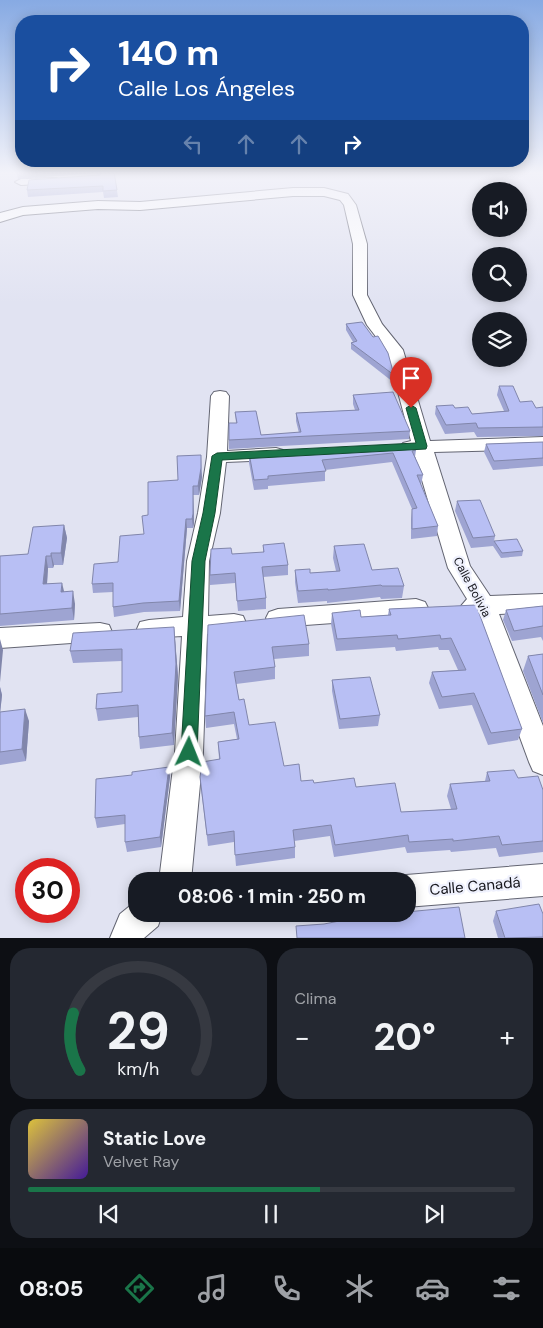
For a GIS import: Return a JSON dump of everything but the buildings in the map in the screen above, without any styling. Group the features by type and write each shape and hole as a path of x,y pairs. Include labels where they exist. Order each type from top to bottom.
{"street":[{"name":"Calle Bolivia","path":"353,216 360,244 360,295 375,325 395,350 459,568 484,606 543,762"},
{"path":"176,872 189,752 198,561 209,513 217,456 220,396"},
{"path":"393,448 543,443"},
{"path":"217,456 295,453"},
{"path":"0,638 194,627 355,611 543,603"},
{"name":"Calle Canadá","path":"416,890 543,880"},
{"path":"127,938 132,926 137,922"}],"route":[{"path":"189,752 198,561 209,513 217,456 422,446 411,408"}]}
